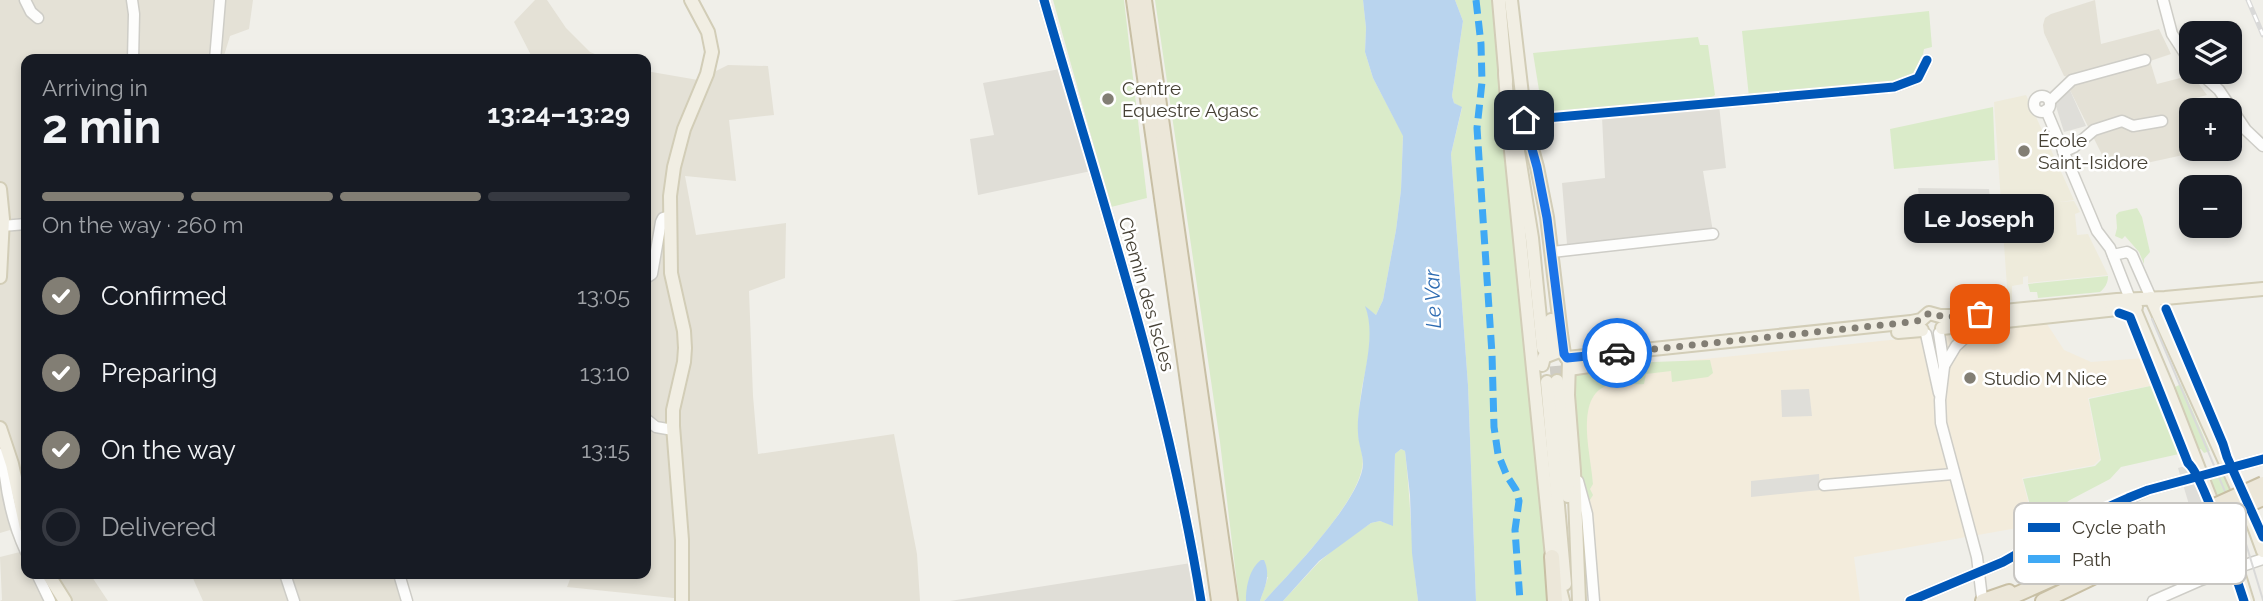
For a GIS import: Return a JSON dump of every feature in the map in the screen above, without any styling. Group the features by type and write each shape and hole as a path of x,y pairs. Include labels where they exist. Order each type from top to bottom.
{"highway":[{"path":"1134,0 1219,601"},
{"path":"1144,0 1230,601"},
{"path":"2227,503 2263,484"},
{"path":"2246,504 2263,498"},
{"path":"1552,557 1555,601"},
{"path":"1983,599 2031,584"},
{"path":"2002,601 2039,584"},
{"path":"2043,601 2078,584"},
{"path":"2062,601 2087,584"}],"main road":[{"path":"682,601 682,540 673,410 685,348 684,331 671,273 670,196 677,155 692,108 711,63 712,42 704,21 691,0"},
{"path":"1499,0 1510,141 1552,557 1565,601"},
{"path":"1511,0 1524,120 1567,395 1574,471 1578,601"},
{"path":"1505,73 1532,238 1561,358"},
{"path":"1524,120 1537,167 1552,252 1562,375 1539,374 1538,413"},
{"path":"0,190 0,277"},
{"path":"1522,252 1537,360 1547,374 1565,601"},
{"path":"1932,327 2132,303 2263,291"},
{"path":"2153,302 2244,503"},
{"path":"1561,358 1979,324 2132,303"},
{"path":"2132,303 2168,387 2212,503"},
{"path":"1561,358 1556,352 1544,356 1578,601"},
{"path":"0,428 21,507"},
{"path":"2196,462 2220,452"},
{"path":"2246,508 2263,551"},
{"path":"51,579 65,601"},
{"path":"2242,584 2247,601"}],"street":[{"path":"25,0 31,12 38,18"},
{"path":"132,0 133,54"},
{"path":"216,54 220,0"},
{"name":"Chemin des Iscles","path":"1044,0 1144,341 1185,513 1201,601"},
{"path":"2163,0 2172,34 2179,47"},
{"path":"1524,120 1894,87 1918,78 1927,60"},
{"path":"2132,303 2113,255 2097,230 2063,152 2048,106 2072,80 2145,60"},
{"path":"2212,84 2246,130 2263,146"},
{"path":"2063,152 2094,131 2122,121 2133,126 2161,121"},
{"path":"651,275 661,222 663,218 670,216"},
{"path":"2,226 21,224"},
{"path":"1552,252 1713,234"},
{"path":"2113,255 2127,252 2132,255 2153,302"},
{"path":"1940,400 1944,367 1956,346 1979,324"},
{"path":"1932,327 1944,367"},
{"path":"1932,327 1941,423 1980,572 1983,599"},
{"path":"651,424 656,428 673,430"},
{"path":"7,448 2,454 5,477 15,527 21,541"},
{"path":"2117,503 2148,490 2263,459"},
{"path":"1574,471 1587,514 1594,601"},
{"path":"1824,485 1953,474"},
{"path":"1910,601 2014,556"},
{"path":"2246,564 2263,559"},
{"path":"39,579 50,601"},
{"path":"287,579 294,601"},
{"path":"400,579 407,601"},
{"path":"2153,601 2195,584"}],"shaded area":[{"path":"0,0 253,0 249,29 230,36 225,54 21,54 21,579 93,579 108,601 0,601 0,557 20,552 10,530 0,533"},
{"path":"535,0 547,0 566,28 595,54 530,54 514,22"},
{"path":"2095,0 2101,44 2159,29 2171,54 2150,61 2157,84 2179,78 2179,84 2199,84 2207,95 2179,98 2179,156 2110,171 2069,88 2068,77 2064,76 2044,33 2045,18"},
{"path":"728,65 768,66 774,115 729,120 736,181 685,176 696,235 786,223 785,278 749,291 758,454 894,434 917,554 920,601 684,601 567,587 570,579 651,579 651,72 698,80"},
{"path":"1060,69 1091,171 978,195 970,139 994,135 983,83"},
{"path":"2069,88 2086,126 2064,132 2054,100"},
{"path":"2026,95 2074,200 2059,202 2074,201 2080,212 2075,214 2077,235 2088,234 2108,275 2028,283 2028,276 2023,277 2023,284 2012,286 2012,300 2008,301 1994,102"},
{"path":"1719,105 1726,168 1703,171 1713,232 1567,244 1562,183 1605,178 1602,117"},
{"path":"1918,188 1989,189 1994,237 1961,239 1958,212 1921,214"},
{"path":"2047,324 2064,350 2091,362 2145,358 2154,385 2088,398 2100,459 2094,465 2022,478 2028,503 2014,503 2014,529 1854,557 1860,601 1600,601 1571,375"},
{"path":"1809,389 1812,416 1782,417 1781,390"},
{"path":"2189,465 2202,503 2189,503 2178,468"},
{"path":"1819,474 1820,490 1751,497 1751,481"},
{"path":"1191,563 1196,601 950,601"},
{"path":"193,579 402,579 412,599 409,601 203,601"}],"green space":[{"name":"Centre Equestre Agasc","path":"1053,0 1124,0 1147,198 1111,207"},
{"path":"1155,0 1363,0 1365,52 1373,78 1403,135 1401,190 1383,300 1376,315 1366,308 1370,337 1358,425 1362,468 1348,500 1335,519 1264,601 1260,601 1268,577 1249,579 1246,601 1239,601 1220,442"},
{"path":"1455,0 1493,0 1549,601 1476,601 1468,385 1451,154 1462,108 1454,103 1452,96 1463,21"},
{"path":"1929,11 1932,47 1924,49 1921,65 1914,75 1891,85 1749,97 1742,31"},
{"path":"1698,37 1700,45 1708,45 1715,95 1709,99 1543,115 1533,53"},
{"path":"1993,107 1995,160 1894,169 1890,129"},
{"path":"2137,208 2142,217 2150,252 2144,259 2144,264 2139,252 2125,236 2122,239 2115,236 2116,215"},
{"path":"2108,276 2106,285 2100,292 2038,298 2037,292 2030,292 2028,284"},
{"path":"1710,360 1713,373 1708,377 1672,382 1671,371 1646,374 1644,384 1614,384 1601,389 1592,398 1587,426 1593,484 1590,489 1593,495 1588,503 1578,468 1570,381 1576,373 1653,362"},
{"path":"2181,384 2210,451 2204,453 2201,449 2198,450 2175,387"},
{"path":"2155,385 2182,449 2179,454 2121,467 2110,479 2066,503 2029,503 2023,479 2095,466 2101,460 2089,399"},
{"path":"1401,449 1405,451 1418,601 1283,601 1319,562 1339,545 1371,523 1380,521 1393,525 1395,454"},
{"path":"2224,471 2239,503 2216,503 2205,477"}],"water":[{"name":"Le Var","path":"1363,0 1455,0 1463,21 1452,96 1454,103 1462,107 1451,154 1468,385 1476,601 1418,601 1412,553 1410,495 1405,451 1401,449 1395,454 1393,526 1380,521 1371,523 1319,561 1283,601 1264,601 1338,516 1351,496 1363,464 1358,428 1370,337 1365,306 1376,315 1383,300 1401,190 1403,136 1373,78 1365,52"},
{"path":"1261,560 1264,560 1267,571 1262,596 1260,601 1246,601 1249,579"}],"tunnel":[{"path":"1554,348 1557,381"}],"tram line":[{"path":"2152,319 2230,503"},
{"path":"2246,544 2263,600"}],"railway":[{"path":"2248,0 2263,35"}],"marked path":[{"path":"1476,0 1482,82 1477,128 1492,354 1494,427 1498,454 1519,501 1515,530 1520,601"}],"cycle path":[{"path":"1044,0 1152,373 1171,449 1201,601"},
{"path":"1524,120 1894,87 1918,78 1927,60"},
{"path":"2166,309 2263,537"},
{"path":"2119,313 2130,317 2188,463 2209,503"},
{"path":"2117,503 2148,490 2263,459"},
{"path":"1910,601 2014,556"},
{"path":"2238,584 2244,601"}],"way so far":[{"path":"1617,353 1911,322 1921,320 1929,313 1945,317 1980,314"}],"place":[{"name":"Centre Equestre Agasc","path":"1108,99"},
{"name":"École Saint-Isidore","path":"2024,151"},
{"name":"Le Joseph","path":"1980,314"},
{"name":"Studio M Nice","path":"1970,378"}],"route":[{"path":"1524,120 1547,218 1564,354 1567,358 1617,353"}]}
